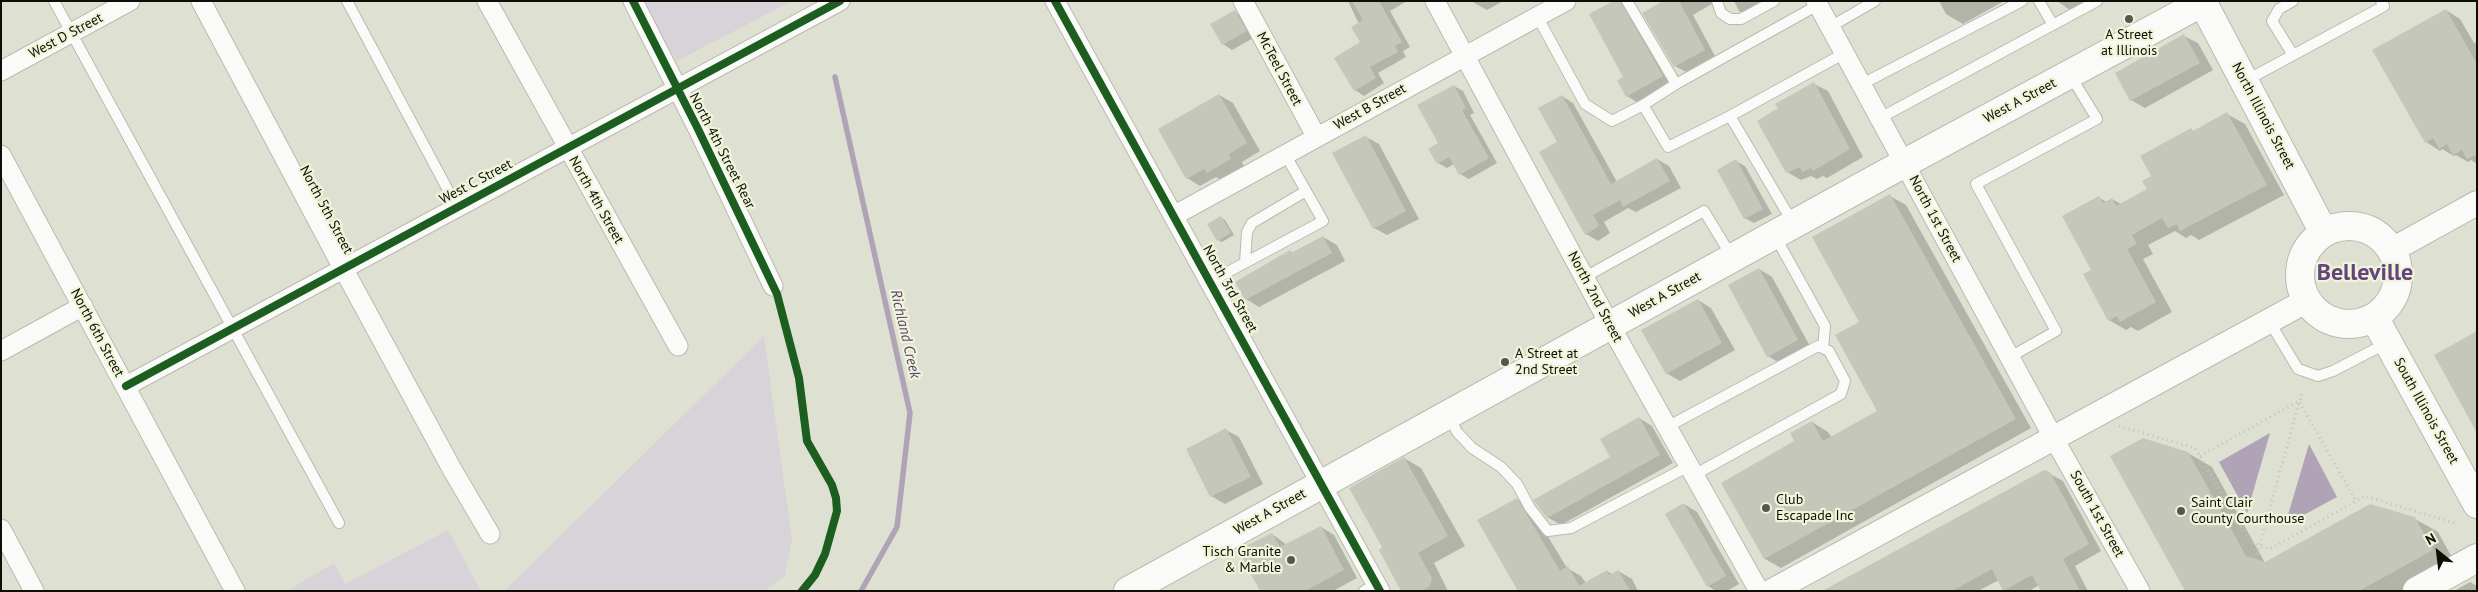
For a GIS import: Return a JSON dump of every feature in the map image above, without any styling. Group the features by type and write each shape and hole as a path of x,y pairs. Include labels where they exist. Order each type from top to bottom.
{"main road":[{"name":"West A Street","path":"1128,591 1905,163 2203,2"},
{"name":"North Illinois Street","path":"2203,2 2323,231"},
{"path":"2340,226 2358,226 2374,232 2392,250 2398,274 2396,291 2388,306 2374,317 2360,324 2342,325 2326,320 2306,301 2298,277 2301,260 2309,245 2323,231 2340,226"},
{"name":"South Illinois Street","path":"2374,317 2477,504"},
{"path":"2417,591 2477,558"}],"street":[{"name":"West D Street","path":"1,71 130,1"},
{"name":"North 5th Street","path":"201,1 453,471 490,534"},
{"name":"North 4th Street","path":"487,1 678,346"},
{"name":"North 4th Street Rear","path":"633,1 754,242 774,286"},
{"name":"West C Street","path":"126,386 840,1"},
{"name":"North 3rd Street","path":"1055,1 1322,483 1373,588"},
{"name":"McTeel Street","path":"1242,1 1316,136"},
{"name":"North 2nd Street","path":"1435,1 1584,278 1759,591"},
{"name":"West B Street","path":"1174,215 1566,1"},
{"name":"North 1st Street","path":"1817,3 2053,437"},
{"name":"North 6th Street","path":"1,155 235,591"},
{"path":"2392,250 2477,203"},
{"path":"1772,591 2306,301"},
{"path":"1,351 83,306"},
{"name":"South 1st Street","path":"2053,437 2140,591"},
{"path":"1,529 34,591"}],"lane":[{"path":"54,1 339,523"},
{"path":"347,1 457,207"},
{"path":"1627,1 1676,84"},
{"path":"1717,1 1721,13 1730,19 1741,19 1774,1"},
{"path":"1830,27 1876,1"},
{"path":"1862,84 2022,1"},
{"path":"2039,1 2053,25"},
{"path":"1880,118 2097,1"},
{"path":"2292,1 2279,9 2272,21 2293,55"},
{"path":"2244,81 2383,4 2394,1"},
{"path":"1537,16 1585,104 1612,120 1643,106 1676,84 1817,3"},
{"path":"1643,106 1668,148 1845,53"},
{"path":"2010,357 2056,331 1976,184 2096,118 2070,74"},
{"path":"1730,116 1784,230 1825,326 1823,348"},
{"path":"1211,281 1323,221 1284,154"},
{"path":"1245,263 1247,232 1252,223 1306,192"},
{"path":"1584,278 1704,211 1733,258"},
{"path":"2269,321 2298,369 2318,376 2333,371 2388,342"},
{"path":"1448,414 1456,432 1472,448 1501,467 1517,484 1530,508 1548,531 1571,528 1691,470 1841,394 1845,381 1829,351 1818,346 1667,427"}],"path":[{"path":"2256,559 2302,392"},
{"path":"2200,456 2299,401"},
{"path":"2299,401 2356,501"},
{"path":"2116,425 2195,448 2250,542 2270,548 2365,496 2458,524"}],"shaded area":[{"path":"640,1 792,1 677,61"},
{"path":"764,336 792,540 785,576 764,591 504,591"},
{"path":"2270,433 2247,513 2219,462"},
{"path":"2309,444 2337,497 2285,525"},
{"path":"448,530 481,591 287,591 334,563 345,584"}],"building":[{"path":"1352,1 1379,1 1402,42 1395,46 1398,52 1370,67 1376,78 1354,91 1334,58 1360,42 1351,27 1363,20"},
{"path":"1613,1 1620,1 1663,76 1626,97 1617,80 1623,77 1589,14"},
{"path":"1663,1 1679,1 1705,50 1674,67 1642,13"},
{"path":"2446,9 2477,64 2477,154 2467,159 2462,150 2453,155 2447,144 2439,149 2433,138 2425,143 2372,50"},
{"path":"1235,10 1247,31 1222,45 1210,24"},
{"path":"2184,34 2200,63 2130,101 2115,73"},
{"path":"1814,82 1850,149 1813,171 1811,168 1802,172 1800,167 1786,173 1757,121 1778,108 1775,104"},
{"path":"1454,85 1466,108 1462,110 1489,158 1459,175 1449,157 1437,164 1428,149 1438,143 1417,105"},
{"path":"1219,94 1247,143 1229,154 1231,159 1207,173 1204,169 1186,179 1158,129"},
{"path":"1562,95 1611,184 1657,158 1670,181 1623,207 1620,200 1593,215 1599,226 1585,235 1539,152 1557,142 1538,108"},
{"path":"2227,112 2267,185 2180,231 2177,224 2168,228 2162,218 2132,235 2137,244 2127,249 2156,302 2120,322 2117,316 2108,321 2083,274 2091,270 2062,216 2099,196 2103,203 2112,198 2116,206 2147,189 2142,181 2151,176 2140,156 2191,128 2193,131"},
{"path":"1366,135 1406,211 1373,229 1332,153"},
{"path":"1736,159 1763,209 1744,219 1717,170"},
{"path":"1890,194 2016,419 1764,559 1721,483 1794,441 1790,433 1812,421 1823,441 1877,411 1835,335 1859,322 1812,237"},
{"path":"1221,216 1231,233 1217,241 1207,224"},
{"path":"1323,236 1332,253 1245,300 1235,282 1290,250 1291,253"},
{"path":"1759,268 1798,340 1767,357 1728,285"},
{"path":"1698,299 1722,343 1666,374 1641,330"},
{"path":"2477,331 2477,433 2434,355"},
{"path":"1639,417 1660,455 1547,518 1533,500 1610,457 1600,439"},
{"path":"1226,428 1251,477 1210,497 1186,449"},
{"name":"Saint Clair County Courthouse","path":"2143,438 2188,452 2246,556 2265,562 2370,504 2415,517 2433,550 2359,591 2185,591 2110,456"},
{"path":"1404,457 1448,536 1418,553 1432,578 1430,586 1422,591 1401,591 1379,550 1382,547 1349,488"},
{"path":"2044,470 2050,472 2089,544 2063,559 2080,591 2041,591 2032,575 2003,591 1992,569 1952,591 1822,591"},
{"path":"1517,498 1560,571 1568,566 1579,586 1607,570 1609,575 1618,570 1630,591 1518,591 1477,520"},
{"path":"1684,503 1726,576 1707,587 1665,514"},
{"name":"Tisch Granite & Marble","path":"1321,526 1344,570 1305,591 1260,591 1238,550 1272,533 1280,547"}],"waterway":[{"name":"Richland Creek","path":"835,77 910,413 897,527 861,591"}],"cycle path":[{"path":"633,1 697,127 777,294 799,378 807,441 832,485 836,498 837,511 825,554 815,575 802,591"},
{"path":"126,386 840,1"},
{"path":"1055,1 1380,591"}],"place":[{"name":"A Street at Illinois","path":"2129,19"},
{"name":"A Street at 2nd Street","path":"1505,362"},
{"name":"Club Escapade Inc","path":"1766,508"},
{"name":"Saint Clair County Courthouse","path":"2181,511"},
{"name":"Tisch Granite & Marble","path":"1291,560"}],"district":[{"name":"Belleville","path":"2365,273"}]}
